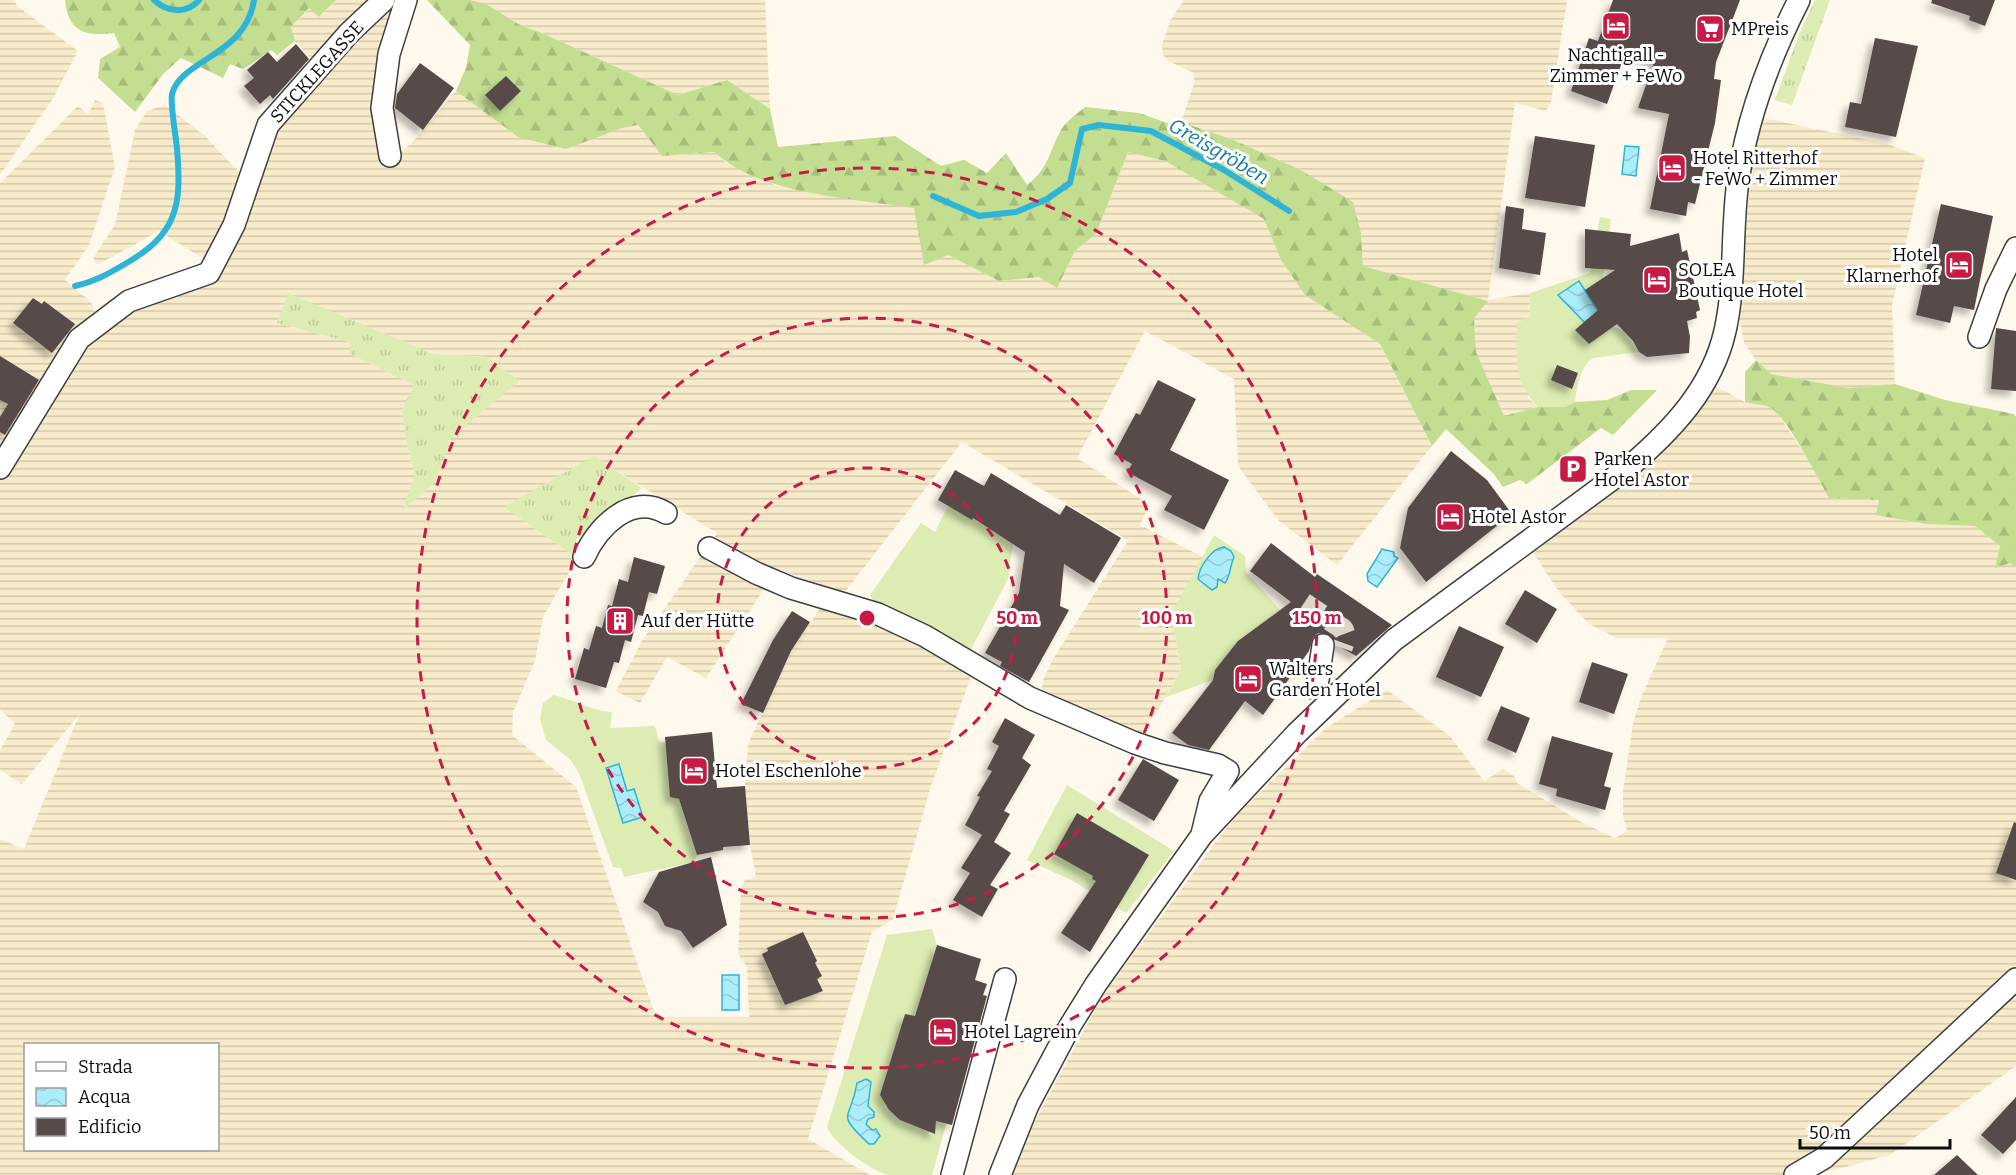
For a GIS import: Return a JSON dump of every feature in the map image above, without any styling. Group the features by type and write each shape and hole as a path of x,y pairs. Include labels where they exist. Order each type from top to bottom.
{"street":[{"path":"390,156 382,108 389,54 406,0"},
{"path":"1000,1175 1028,1105 1065,1034 1096,984 1202,835 1297,733 1394,640 1630,466 1666,435 1689,408 1716,359 1726,330 1738,180 1757,94 1799,0"},
{"name":"STICKLEGASSE","path":"0,468 80,339 129,301 209,273 234,225 268,125 349,33 382,1"},
{"path":"1979,337 1996,289 2016,249"},
{"path":"584,557 590,544 606,525 629,509 643,505 666,513"},
{"path":"709,548 756,573 791,588 878,614 926,636 1030,698 1135,743 1165,753 1218,765 1228,771 1210,801 1202,835"},
{"path":"1318,680 1323,645"},
{"path":"952,1175 1005,979"},
{"path":"1795,1175 1824,1158 2016,979"}],"shaded area":[{"path":"0,0 15,0 17,6 78,51 52,100 0,175"},
{"path":"336,0 380,0 380,4 395,15 378,105 381,163 410,145 456,91 518,137 638,125 662,156 716,152 727,164 775,185 915,208 948,255 999,281 1039,277 1057,287 1075,251 1096,234 1128,152 1165,161 1264,219 1281,260 1305,295 1380,344 1432,446 1337,565 1278,520 1238,466 1234,379 1145,331 1077,458 1149,504 1140,525 1203,557 1171,615 1181,669 1160,707 1138,737 1041,692 1043,680 1053,659 1133,533 1128,540 962,442 844,593 777,569 706,678 667,657 640,703 616,691 642,641 717,533 594,457 505,507 577,558 543,617 535,661 513,712 512,735 576,787 656,1017 749,1017 747,967 738,954 741,887 745,880 756,877 750,845 745,786 748,744 791,651 825,601 975,666 931,786 893,919 872,932 808,1139 870,1175 0,1175 0,839 24,849 79,715 22,784 0,770 0,750 15,724 0,709 0,478 78,358 99,338 136,311 164,297 189,286 218,280 268,125 319,67 295,41 291,27 310,8 320,17","holes":["288,294 433,354 487,357 518,381 450,439 436,481 403,510 415,475 402,410 414,385 350,354 351,342 277,323"]},
{"path":"470,0 765,0 770,109 727,80 678,95 520,25 486,4"},
{"path":"1184,0 1567,0 1551,102 1546,111 1515,103 1488,300 1530,293 1528,398 1538,407 1504,417 1476,352 1474,318 1487,301 1363,266 1361,233 1299,169 1231,139 1181,122 1195,81 1192,72 1168,61 1163,55 1162,45 1170,21"},
{"path":"95,100 103,103 115,167 89,245 65,280 91,302 101,326 81,346 0,476 0,183 78,106 88,115"},
{"path":"165,105 204,135 244,177 207,261 159,231 97,265 93,258 115,225 135,130 147,111"},
{"path":"1764,118 1888,144 1925,158 1892,305 1895,384 1848,388 1771,374 1756,360 1744,343 1739,317 1747,215 1753,158"},
{"path":"1715,386 1745,402 1770,407 1778,414 1812,465 1829,498 1879,500 1877,515 1926,524 1975,526 2000,546 2010,563 2016,567 2016,1066 1890,1155 1815,1175 1012,1175 1029,1132 1101,998 1233,819 1326,728 1387,690 1450,736 1484,781 1503,769 1514,776 1517,783 1581,822 1615,838 1627,831 1623,816 1623,791 1633,724 1641,697 1668,638 1617,638 1589,624 1559,592 1530,548 1644,468 1685,429"}],"green space":[{"path":"65,0 336,0 319,17 309,8 291,27 295,41 277,55 271,50 243,69 230,64 223,78 181,58 164,73 135,112 98,78 100,59 120,47 114,33 87,33 74,26"},
{"path":"427,0 470,0 486,4 520,25 678,95 727,80 770,109 778,147 895,136 941,166 964,160 987,173 1006,153 1027,185 1044,166 1063,127 1085,107 1139,113 1176,126 1181,122 1231,139 1299,169 1353,202 1361,233 1363,266 1488,301 1474,318 1476,352 1504,416 1538,407 1565,407 1575,402 1607,400 1631,390 1657,390 1613,435 1601,428 1527,484 1520,480 1503,487 1494,474 1446,429 1432,446 1380,344 1305,295 1281,260 1264,219 1165,161 1128,152 1096,234 1075,251 1057,288 1039,277 999,281 948,255 924,265 914,208 781,186 733,166 715,152 662,156 638,125 622,128 566,149 518,137 456,91 466,68 470,45"},
{"path":"1815,0 1830,0 1792,105 1775,100 1799,34"},
{"path":"1600,217 1611,219 1603,278 1585,290 1579,282 1558,295 1584,322 1575,330 1589,344 1612,327 1623,330 1639,352 1593,358 1582,372 1575,402 1565,407 1538,407 1524,389 1518,368 1517,323 1530,316 1530,293 1590,273"},
{"path":"288,293 433,354 487,357 519,381 450,439 436,481 402,511 415,475 402,410 414,385 350,354 350,342 277,323"},
{"path":"1756,360 1771,374 1848,388 1895,384 1945,400 2014,414 2016,417 2016,567 2010,563 1995,568 2000,546 1975,526 1926,524 1876,515 1879,500 1829,498 1802,448 1776,412 1766,406 1745,402 1745,372"},
{"path":"594,456 642,488 576,540 577,558 504,507"},
{"path":"948,506 968,515 1013,543 1008,579 968,655 875,604 870,595 921,523 935,532"},
{"path":"1214,535 1245,556 1246,572 1280,610 1215,670 1213,680 1166,697 1181,669 1171,615"},
{"path":"554,695 597,710 612,712 610,728 655,726 659,741 666,743 670,797 679,799 697,855 692,867 689,863 624,877 621,868 613,867 579,773 570,759 546,740 540,719 543,703"},
{"path":"1067,785 1174,851 1126,913 1073,881 1027,860"},
{"path":"932,929 937,945 915,1016 905,1014 881,1095 929,1131 929,1135 935,1133 936,1121 946,1124 932,1175 889,1175 854,1156 837,1141 827,1127 887,935"}],"water":[{"path":"1625,146 1639,147 1636,176 1622,174"},
{"path":"1579,281 1603,319 1591,329 1558,295"},
{"path":"1224,547 1231,551 1234,557 1227,581 1225,583 1218,579 1217,587 1212,590 1198,579 1199,574 1211,554"},
{"path":"1382,549 1394,552 1394,556 1398,558 1377,587 1368,581 1367,574"},
{"path":"619,764 627,791 634,789 643,817 623,823 606,768"},
{"path":"722,975 739,975 739,1010 722,1010"},
{"path":"866,1079 871,1082 868,1106 874,1112 874,1117 868,1119 866,1124 872,1130 876,1129 880,1136 874,1144 869,1144 858,1134 848,1120 857,1083"}],"building":[{"path":"1613,0 1740,0 1716,62 1714,79 1721,80 1715,123 1695,204 1688,202 1686,216 1650,209 1669,114 1638,108 1654,62 1626,51 1607,104 1571,91 1589,38 1598,41"},
{"path":"1932,0 1995,0 1985,26 1969,20 1970,16 1931,3"},
{"path":"1875,38 1918,46 1896,137 1845,127 1850,102 1861,104"},
{"path":"296,44 309,59 273,99 270,95 260,104 244,86 254,78 247,70 268,52 277,62"},
{"path":"420,63 454,88 423,130 395,108 397,94"},
{"path":"506,76 521,91 500,111 485,95"},
{"path":"1535,136 1595,145 1585,207 1525,198"},
{"path":"1941,204 1993,216 1974,310 1954,306 1950,323 1916,315"},
{"path":"1506,206 1524,209 1522,229 1546,233 1540,275 1499,268"},
{"path":"1585,229 1631,234 1630,246 1679,233 1682,252 1687,250 1700,310 1696,312 1697,318 1687,321 1690,337 1689,353 1647,357 1639,352 1633,341 1617,324 1589,344 1575,330 1598,310 1585,290 1615,270 1585,268"},
{"path":"33,298 42,304 44,301 75,324 52,353 13,323"},
{"path":"1996,328 2016,331 2016,391 1991,389"},
{"path":"0,356 39,380 5,435 0,432 0,417 8,404 0,400"},
{"path":"1557,365 1578,373 1572,389 1551,380"},
{"path":"1158,380 1196,399 1170,450 1229,480 1204,530 1164,510 1172,496 1127,472 1132,464 1114,454 1136,413 1140,415"},
{"path":"1451,451 1487,480 1512,514 1426,582 1400,548 1408,508"},
{"path":"955,470 984,486 991,473 1060,515 1066,505 1121,538 1094,583 1064,564 1060,606 1069,610 1029,682 1000,666 1002,662 985,653 1019,593 1025,552 973,518 972,520 938,500"},
{"path":"1271,543 1315,577 1317,574 1392,625 1356,656 1335,644 1330,635 1318,633 1313,638 1309,651 1263,715 1245,701 1209,750 1188,745 1172,733 1213,680 1215,670 1238,641 1291,602 1250,571"},
{"name":"Auf der Hütte","path":"634,557 665,566 657,594 649,592 643,616 638,615 631,642 625,640 619,663 614,662 606,688 575,679 584,648 589,650 596,626 602,628 608,605 612,606 619,579 628,582"},
{"path":"1525,590 1557,609 1537,643 1505,624"},
{"path":"792,611 810,622 791,651 763,713 741,704 773,640"},
{"path":"1459,626 1504,647 1481,697 1436,677"},
{"path":"1592,662 1628,674 1614,714 1579,702"},
{"path":"1501,706 1530,718 1516,753 1487,740"},
{"path":"1005,718 1035,735 1022,758 1031,765 1004,811 1010,814 994,842 1011,853 990,885 998,889 982,917 953,900 970,873 961,868 982,835 965,825 980,797 977,796 992,771 987,769 999,746 992,742"},
{"path":"712,732 717,788 745,786 750,845 723,847 723,850 697,855 679,799 670,797 665,737"},
{"path":"1552,736 1613,753 1604,786 1611,788 1605,810 1556,796 1557,789 1539,784"},
{"path":"1143,759 1179,780 1154,821 1118,800"},
{"path":"1077,813 1149,855 1090,952 1061,933 1096,881 1092,879 1093,876 1054,854"},
{"path":"2014,822 2016,823 2016,880 1996,873"},
{"path":"711,857 727,925 693,948 681,931 665,926 658,912 643,902 659,872"},
{"path":"803,932 817,961 815,963 822,976 817,979 823,991 785,1005 762,954 768,951 767,948"},
{"path":"937,945 981,959 975,980 987,984 983,995 987,996 952,1125 936,1121 935,1134 900,1120 889,1110 880,1095 905,1014 915,1016"},
{"path":"2016,1097 2016,1140 2003,1154 1981,1135"},
{"path":"1957,1155 1978,1175 1934,1175"}],"waterway":[{"path":"154,0 165,7 176,10 188,8 199,0"},
{"path":"75,286 95,280 125,264 156,242 166,230 176,203 178,187 172,94 178,82 187,72 227,45 239,33 249,19 254,0"},
{"name":"Greisgröben","path":"933,196 979,216 1016,212 1047,199 1070,183 1082,129 1099,125 1151,131 1224,170 1289,211"}],"tunnel":[{"path":"1304,603 1343,629 1346,637 1342,648"}],"place":[{"name":"Nachtigall - Zimmer + FeWo","path":"1616,26"},
{"name":"MPreis","path":"1710,29"},
{"name":"Hotel Ritterhof - FeWo + Zimmer","path":"1672,168"},
{"name":"Hotel Klarnerhof","path":"1959,265"},
{"name":"SOLEA Boutique Hotel","path":"1657,280"},
{"name":"Parken Hotel Astor","path":"1573,469"},
{"name":"Hotel Astor","path":"1450,517"},
{"name":"Auf der Hütte","path":"620,621"},
{"name":"Walters Garden Hotel","path":"1248,679"},
{"name":"Hotel Eschenlohe","path":"694,771"},
{"name":"Hotel Lagrein","path":"943,1032"}]}
